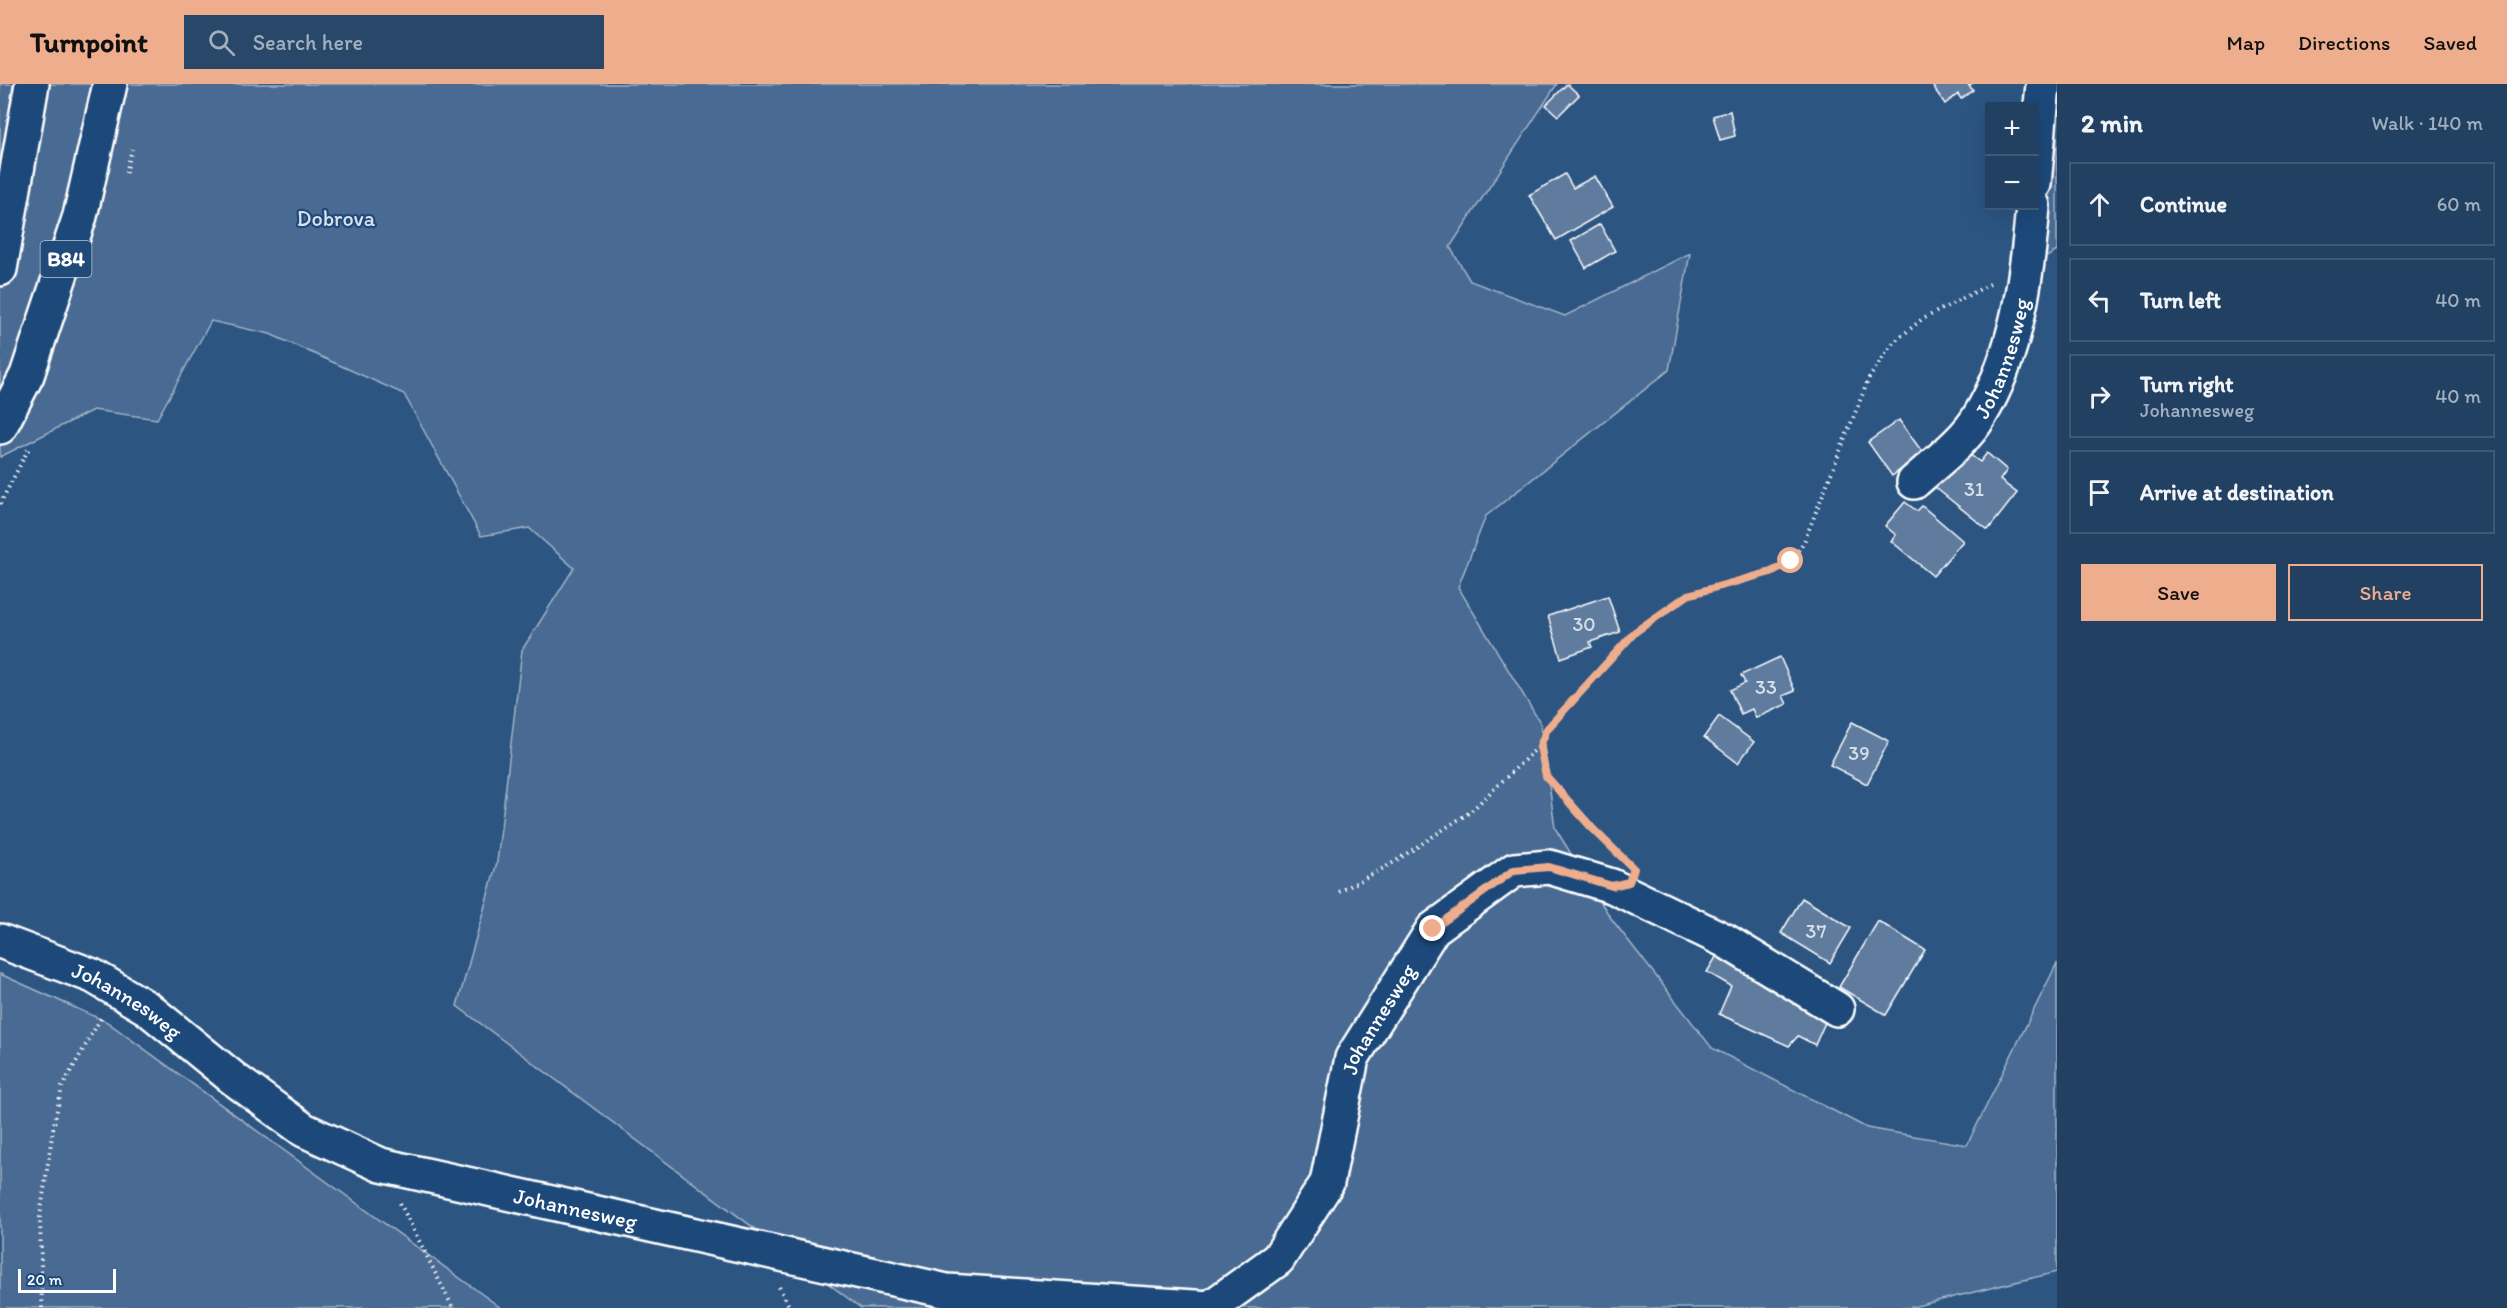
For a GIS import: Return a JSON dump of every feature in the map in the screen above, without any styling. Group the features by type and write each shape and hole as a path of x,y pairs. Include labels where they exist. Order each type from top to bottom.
{"street":[{"path":"0,269 32,84"},
{"name":"B84","path":"0,427 27,375 80,216 110,84"},
{"path":"2037,156 2043,84"},
{"name":"Johannesweg","path":"1914,482 1964,436 1979,418 2000,376 2028,265 2033,210"},
{"name":"Johannesweg","path":"0,940 93,976 117,990 147,1008 234,1079 304,1130 381,1165 947,1291 1210,1308 1278,1259 1327,1183 1352,1058 1433,929 1514,870 1549,867 1612,886 1725,940 1837,1009"}],"path":[{"path":"1339,892 1391,864 1470,812 1540,746 1547,729 1635,632 1688,595 1771,572 1791,561 1804,542 1869,378 1893,343 1921,320 2028,265"},
{"path":"1540,746 1546,776 1617,853"},
{"path":"42,1308 40,1217 53,1129 62,1087 117,990"},
{"path":"381,1165 453,1308"}],"green space":[{"name":"Dobrova","path":"0,84 1557,84 1450,247 1470,281 1565,316 1690,253 1669,370 1486,516 1458,587 1541,724 1555,828 1610,917 1712,1048 1867,1128 1967,1145 2057,963 2057,1272 1908,1308 861,1308 457,1006 497,862 522,650 574,568 529,528 481,536 404,394 270,334 211,321 157,419 93,410 0,457"},
{"path":"2057,84 2057,251 2036,263"},
{"path":"0,974 107,1022 501,1308 0,1308"}],"building":[{"path":"1567,84 1579,95 1558,116 1546,105"},
{"path":"1931,84 1972,84 1969,86 1973,90 1961,99 1958,94 1945,104"},
{"path":"1730,111 1735,136 1720,140 1713,116"},
{"path":"1565,174 1573,188 1595,176 1613,207 1556,240 1529,195"},
{"path":"1600,224 1615,251 1586,268 1571,241"},
{"path":"1899,420 1923,453 1892,476 1868,442"},
{"path":"1961,448 1980,462 1987,453 2007,470 2000,480 2017,493 1988,530 1932,485"},
{"path":"1905,502 1917,511 1922,506 1963,541 1933,576 1891,541 1896,535 1885,526"},
{"path":"1608,596 1620,632 1590,642 1592,647 1561,658 1548,616"},
{"path":"1780,657 1795,691 1783,696 1787,704 1756,718 1752,709 1741,714 1730,690 1745,683 1741,675"},
{"path":"1719,716 1754,742 1738,763 1704,737"},
{"path":"1852,722 1889,741 1867,784 1830,765"},
{"path":"1802,898 1851,928 1830,963 1781,933"},
{"path":"1878,921 1925,950 1886,1015 1839,987"},
{"path":"1724,944 1827,1018 1815,1045 1798,1036 1789,1046 1719,1014 1731,986 1707,972"}],"route":[{"path":"1433,929 1514,870 1549,867 1612,886 1629,882 1634,869 1592,828 1546,776 1540,746 1547,729 1635,632 1688,595 1771,572 1791,561"}]}
